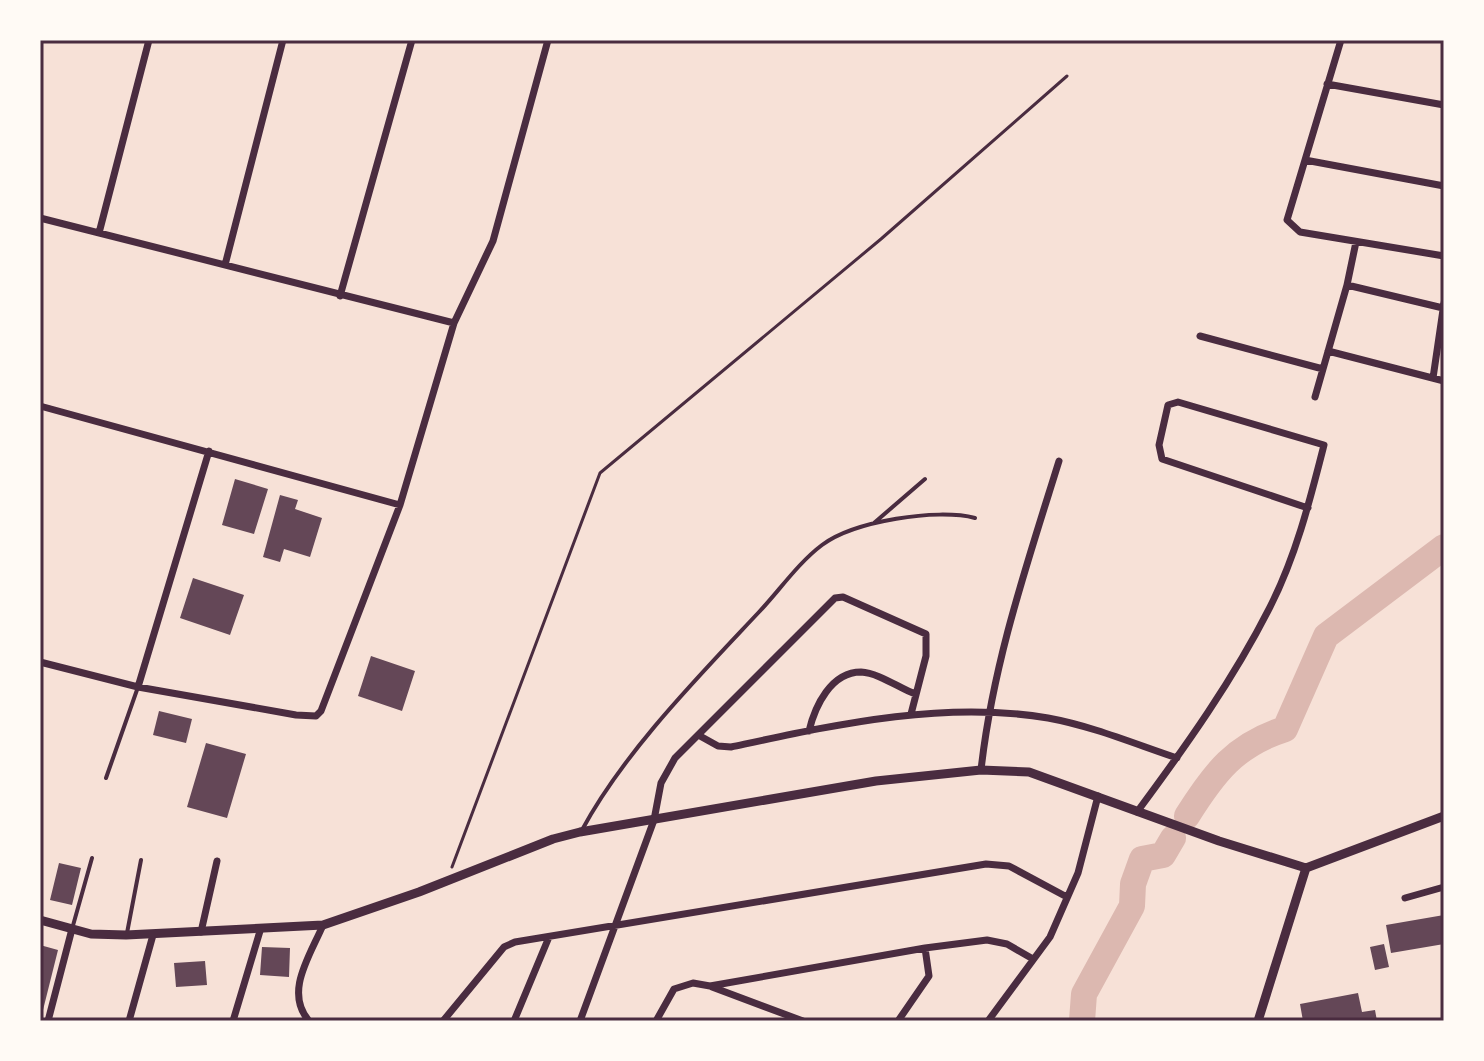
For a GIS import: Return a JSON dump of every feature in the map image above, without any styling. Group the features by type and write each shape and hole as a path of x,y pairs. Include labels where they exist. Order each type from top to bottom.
{"street":[{"path":"99,233 149,40"},
{"path":"225,265 283,40"},
{"path":"340,296 412,40"},
{"path":"40,662 138,687 316,716 325,704 400,505 454,323 493,241 548,40"},
{"path":"1341,40 1287,220 1300,232 1444,256"},
{"path":"1327,84 1444,105"},
{"path":"1305,160 1444,186"},
{"path":"40,218 454,323"},
{"path":"1315,397 1356,242"},
{"path":"1347,285 1444,306 1433,378"},
{"path":"1200,336 1323,369"},
{"path":"1328,351 1444,381"},
{"path":"1137,812 1232,675 1271,605 1308,508 1324,445 1178,402 1168,405 1159,445 1162,459 1308,508"},
{"path":"40,406 400,505"},
{"path":"138,687 209,451"},
{"path":"981,770 987,712 1001,649 1059,461"},
{"path":"593,1021 581,1019 654,820 661,783 675,758 839,597 926,634 928,648 911,714"},
{"path":"809,731 814,709 828,688 851,675 873,675 915,694"},
{"path":"700,736 718,746 731,747 911,714 987,712 1048,718 1177,758"},
{"path":"40,920 72,929 126,935 260,931 323,925 553,839 580,832 876,781 981,770 1029,772 1137,812 1306,868 1444,816"},
{"path":"988,1021 1050,937 1065,896 1078,873 1098,796"},
{"path":"201,932 217,861"},
{"path":"443,1021 507,945 986,864 1009,866 1065,896"},
{"path":"1258,1021 1306,868"},
{"path":"1405,898 1444,887"},
{"path":"309,1021 299,1009 299,984 323,925"},
{"path":"48,1021 72,929"},
{"path":"233,1021 260,931"},
{"path":"129,1021 153,935"},
{"path":"514,1021 549,937"},
{"path":"710,986 925,948 997,941 1033,959"},
{"path":"898,1021 929,976 925,948"},
{"path":"656,1021 674,989 693,983 710,986 803,1021"}],"lane":[{"path":"872,524 925,479"},
{"path":"580,832 601,797 680,697 822,545 872,524 959,514 975,518"},
{"path":"106,778 138,687"},
{"path":"72,929 92,858"},
{"path":"126,935 141,860"}],"path":[{"path":"446,881 600,473 881,239 1067,76"}],"building":[{"path":"235,479 268,489 254,534 222,525"},
{"path":"280,495 298,500 295,509 322,518 310,557 284,549 280,562 263,557"},
{"path":"193,578 244,595 230,635 180,618"},
{"path":"371,656 415,671 402,711 358,696"},
{"path":"159,711 192,719 186,743 153,735"},
{"path":"206,743 246,754 227,818 187,807"},
{"path":"59,863 81,868 72,905 50,900"},
{"path":"1444,915 1444,944 1391,953 1386,925"},
{"path":"1384,944 1389,967 1375,970 1370,947"},
{"path":"40,945 58,950 43,1010 40,1009"},
{"path":"262,947 290,948 289,977 260,975"},
{"path":"205,961 207,985 176,987 174,963"},
{"path":"1358,993 1362,1012 1375,1010 1377,1021 1303,1021 1300,1004"}],"waterway":[{"path":"1187,816 1227,762 1252,743 1285,729 1326,636 1444,547"},
{"path":"1082,1021 1084,994 1132,906 1133,884 1142,859 1163,855 1173,838"}]}
